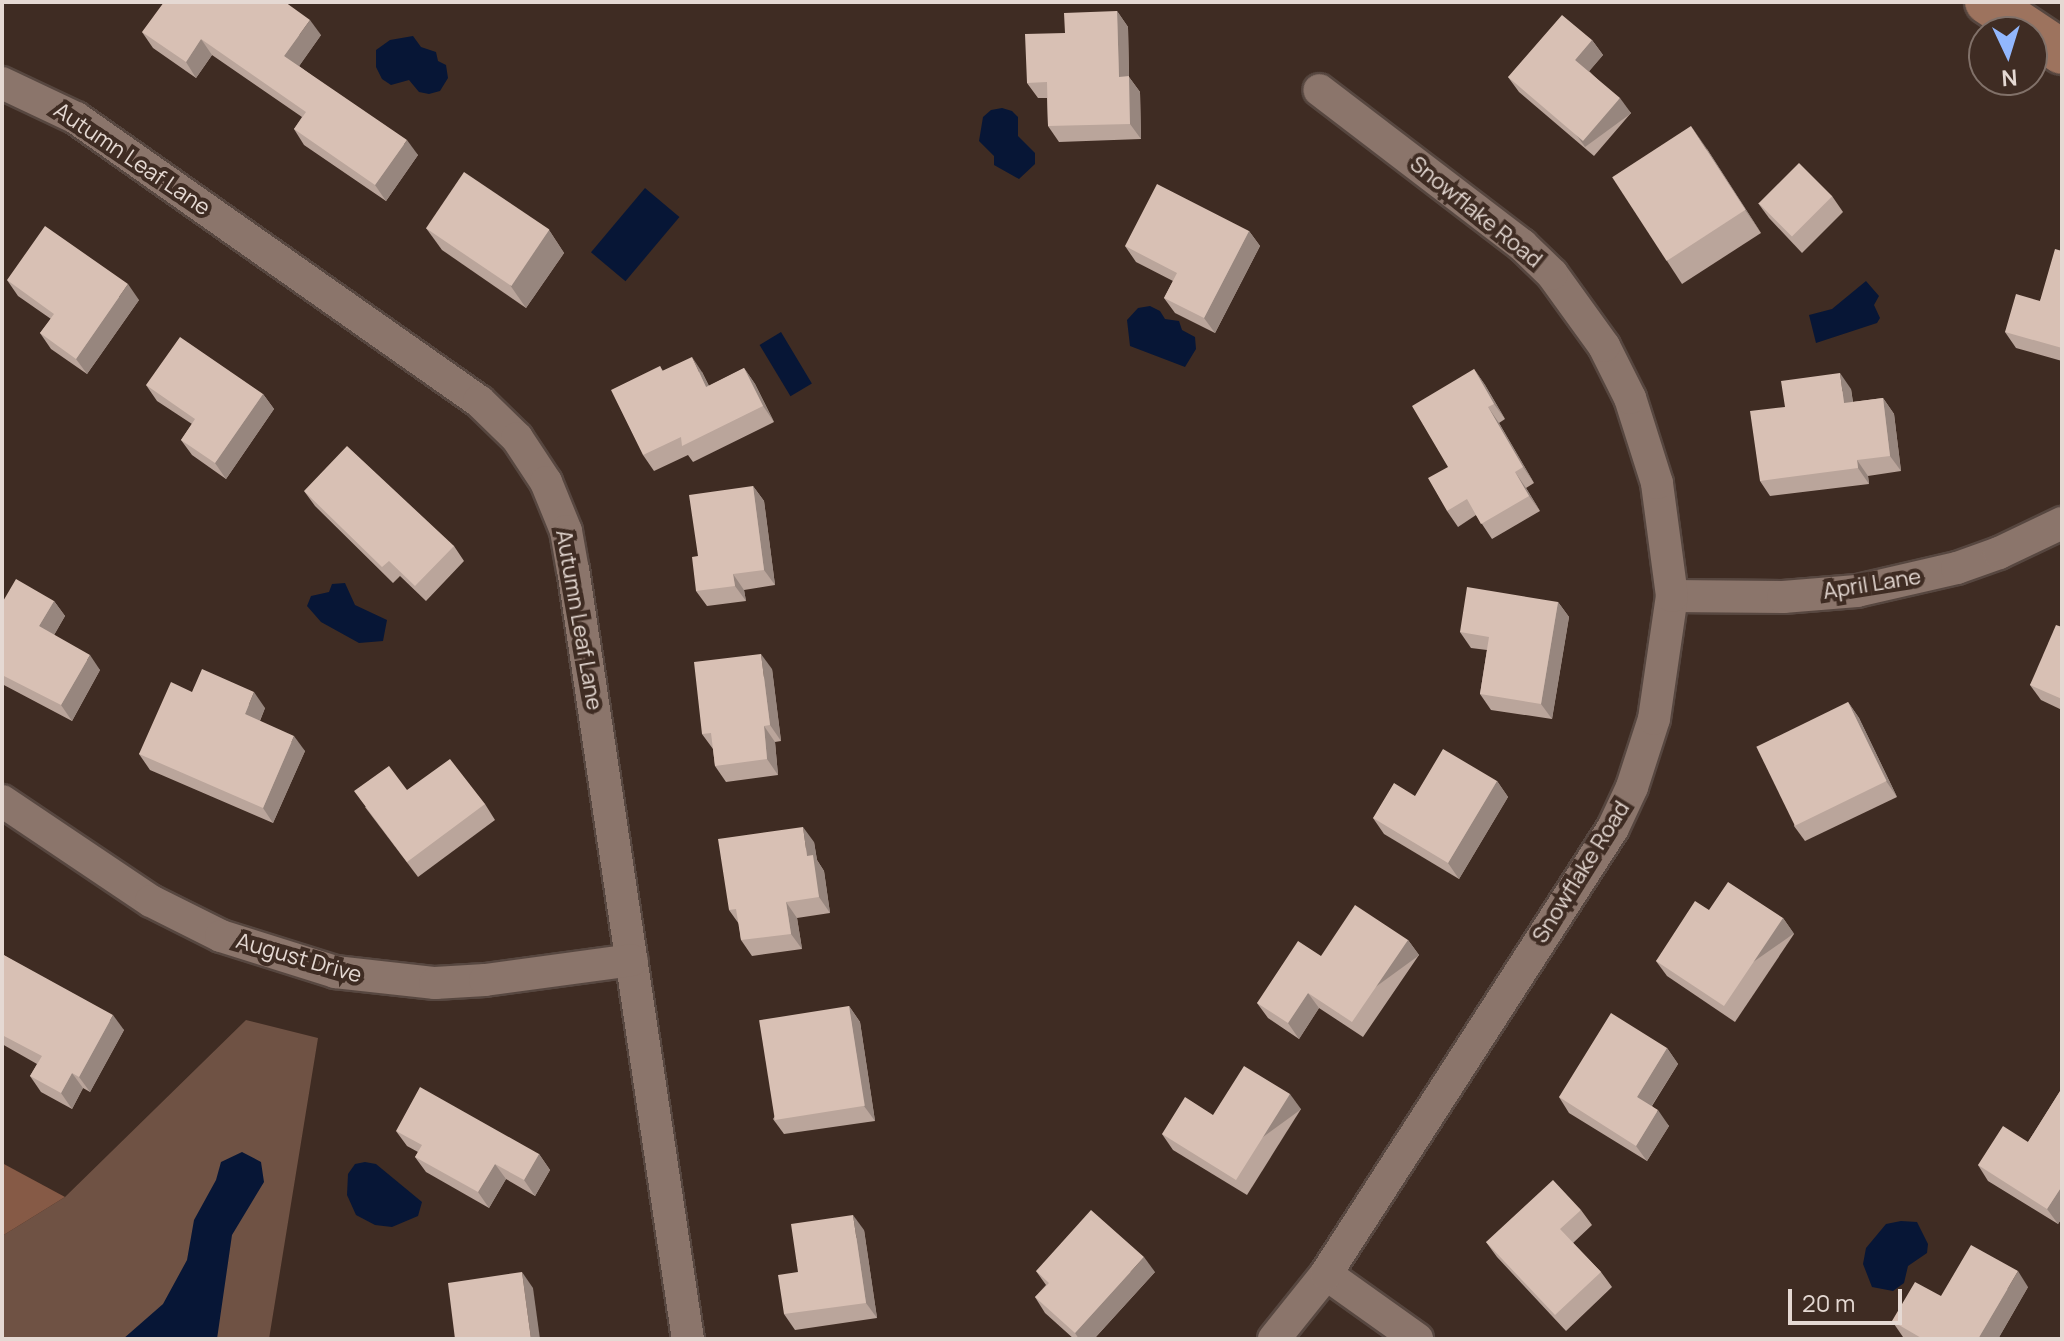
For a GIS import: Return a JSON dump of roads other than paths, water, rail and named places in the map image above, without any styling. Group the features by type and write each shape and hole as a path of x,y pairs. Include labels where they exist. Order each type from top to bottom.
{"main road":[{"path":"1987,2 2062,52"}],"street":[{"name":"Autumn Leaf Lane","path":"2,83 18,88 90,127 479,401 517,438 546,482 566,531 688,1339"},
{"name":"Snowflake Road","path":"1274,1339 1326,1274 1613,828 1632,787 1654,719 1672,596 1667,537 1657,483 1630,398 1604,346 1552,274 1522,245 1319,90"},
{"name":"April Lane","path":"1672,596 1783,597 1857,591 1957,568 2062,523"},
{"name":"August Drive","path":"2,801 151,901 221,936 335,972 435,983 485,980 632,960"},
{"path":"1326,1274 1417,1339"}],"water":[{"path":"413,36 421,47 436,52 438,61 446,65 448,78 440,91 429,94 419,92 409,80 391,85 382,79 376,67 376,50 390,40"},
{"path":"1002,108 1018,117 1018,136 1035,153 1035,164 1019,179 994,165 994,156 979,141 983,117 991,110"},
{"path":"645,188 679,217 625,281 591,252"},
{"path":"1866,281 1879,296 1874,305 1880,318 1877,323 1816,343 1809,315 1832,309"},
{"path":"1150,306 1160,311 1165,319 1179,321 1182,330 1195,337 1196,349 1185,367 1130,346 1127,320 1138,308"},
{"path":"781,332 812,383 790,396 760,345"},
{"path":"345,583 355,605 387,620 383,641 359,643 321,622 307,606 311,596 329,592 332,584"},
{"path":"242,1152 261,1162 264,1182 232,1235 217,1339 123,1339 163,1304 187,1260 194,1220 216,1180 221,1162"},
{"path":"355,1164 376,1164 422,1202 418,1216 392,1227 375,1225 356,1215 347,1195 348,1174"},
{"path":"1917,1222 1928,1244 1927,1253 1908,1266 1904,1283 1893,1291 1872,1287 1863,1264 1866,1248 1886,1224"}]}
